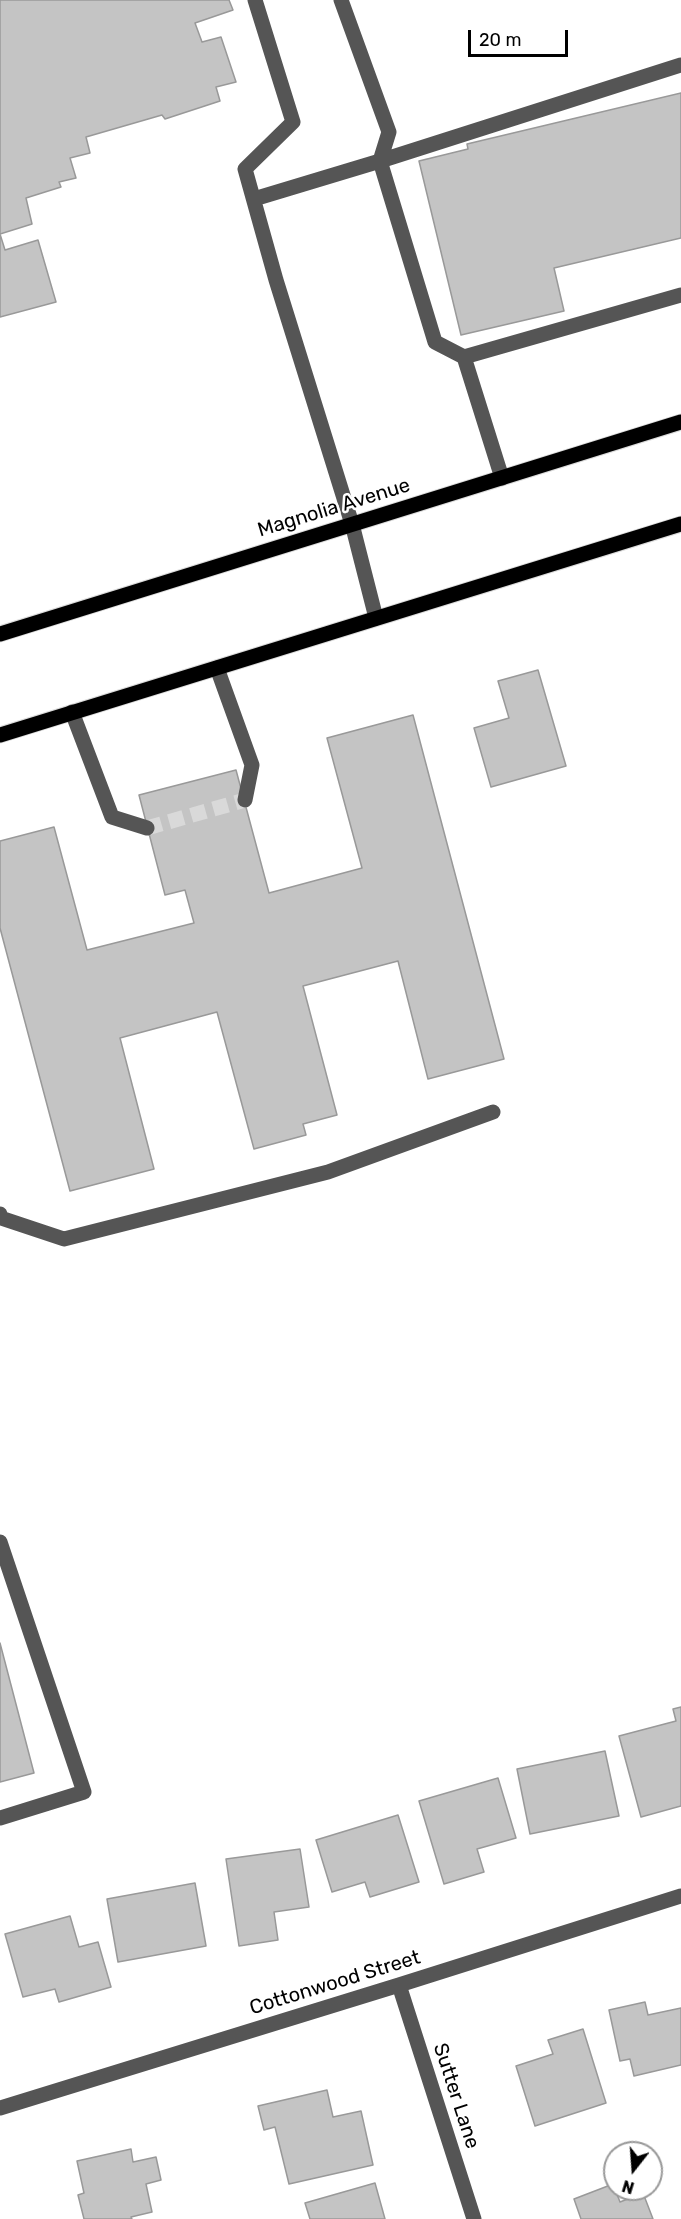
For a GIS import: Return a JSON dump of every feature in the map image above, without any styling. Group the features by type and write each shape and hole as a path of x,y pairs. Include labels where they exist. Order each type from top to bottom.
{"main road":[{"name":"Magnolia Avenue","path":"0,634 681,422"},
{"path":"0,735 681,524"}],"street":[{"path":"255,0 293,122 245,169 276,280 352,524 376,618"},
{"path":"341,0 389,132 380,161 435,342 464,357 681,295"},
{"path":"254,199 681,65"},
{"path":"464,357 502,478"},
{"path":"217,668 252,765 245,800"},
{"path":"72,712 112,817 147,828"},
{"path":"0,1214 1,1218 64,1239 328,1172 493,1112"},
{"path":"0,1542 84,1792 0,1818"},
{"name":"Cottonwood Street","path":"0,2108 681,1896"},
{"name":"Sutter Lane","path":"399,1985 474,2219"}],"building":[{"path":"0,0 229,0 233,10 195,23 202,42 221,37 236,82 216,87 220,101 165,119 162,115 86,137 90,153 70,158 76,178 59,182 61,187 26,198 32,224 0,234"},
{"path":"681,93 681,238 554,268 564,311 461,335 419,161 468,149 467,144"},
{"path":"0,234 5,250 38,240 56,302 0,317"},
{"path":"538,670 566,766 491,787 474,728 509,718 498,681"},
{"path":"413,715 504,1059 428,1079 398,961 303,986 337,1115 303,1124 306,1135 254,1149 217,1012 120,1038 154,1169 70,1191 0,928 0,841 54,827 87,950 194,923 185,890 165,895 139,795 236,770 269,893 362,868 327,738"},
{"path":"0,1643 34,1773 0,1782"},
{"path":"681,1707 681,1806 641,1817 619,1736 676,1721 673,1709"},
{"path":"605,1751 619,1816 530,1834 517,1769"},
{"path":"498,1778 516,1838 477,1849 484,1872 444,1884 419,1801"},
{"path":"398,1815 419,1882 370,1897 365,1882 332,1892 316,1840"},
{"path":"300,1849 309,1907 274,1912 278,1940 239,1946 226,1859"},
{"path":"195,1883 206,1946 118,1962 107,1899"},
{"path":"70,1916 79,1947 98,1942 111,1987 59,2002 55,1989 23,1997 5,1934"},
{"path":"645,2002 648,2015 681,2008 681,2065 634,2076 630,2059 620,2061 609,2010"},
{"path":"583,2029 606,2103 535,2126 516,2066 553,2054 548,2040"},
{"path":"327,2090 333,2117 361,2111 373,2165 289,2184 275,2127 264,2130 258,2106"},
{"path":"131,2149 133,2162 156,2157 161,2180 146,2184 152,2212 131,2217 132,2219 84,2219 78,2195 84,2193 77,2161"},
{"path":"375,2183 385,2219 310,2219 305,2203"},
{"path":"603,2188 603,2201 646,2201 653,2219 581,2219 574,2199"}],"tunnel":[{"path":"147,828 245,800"}]}
